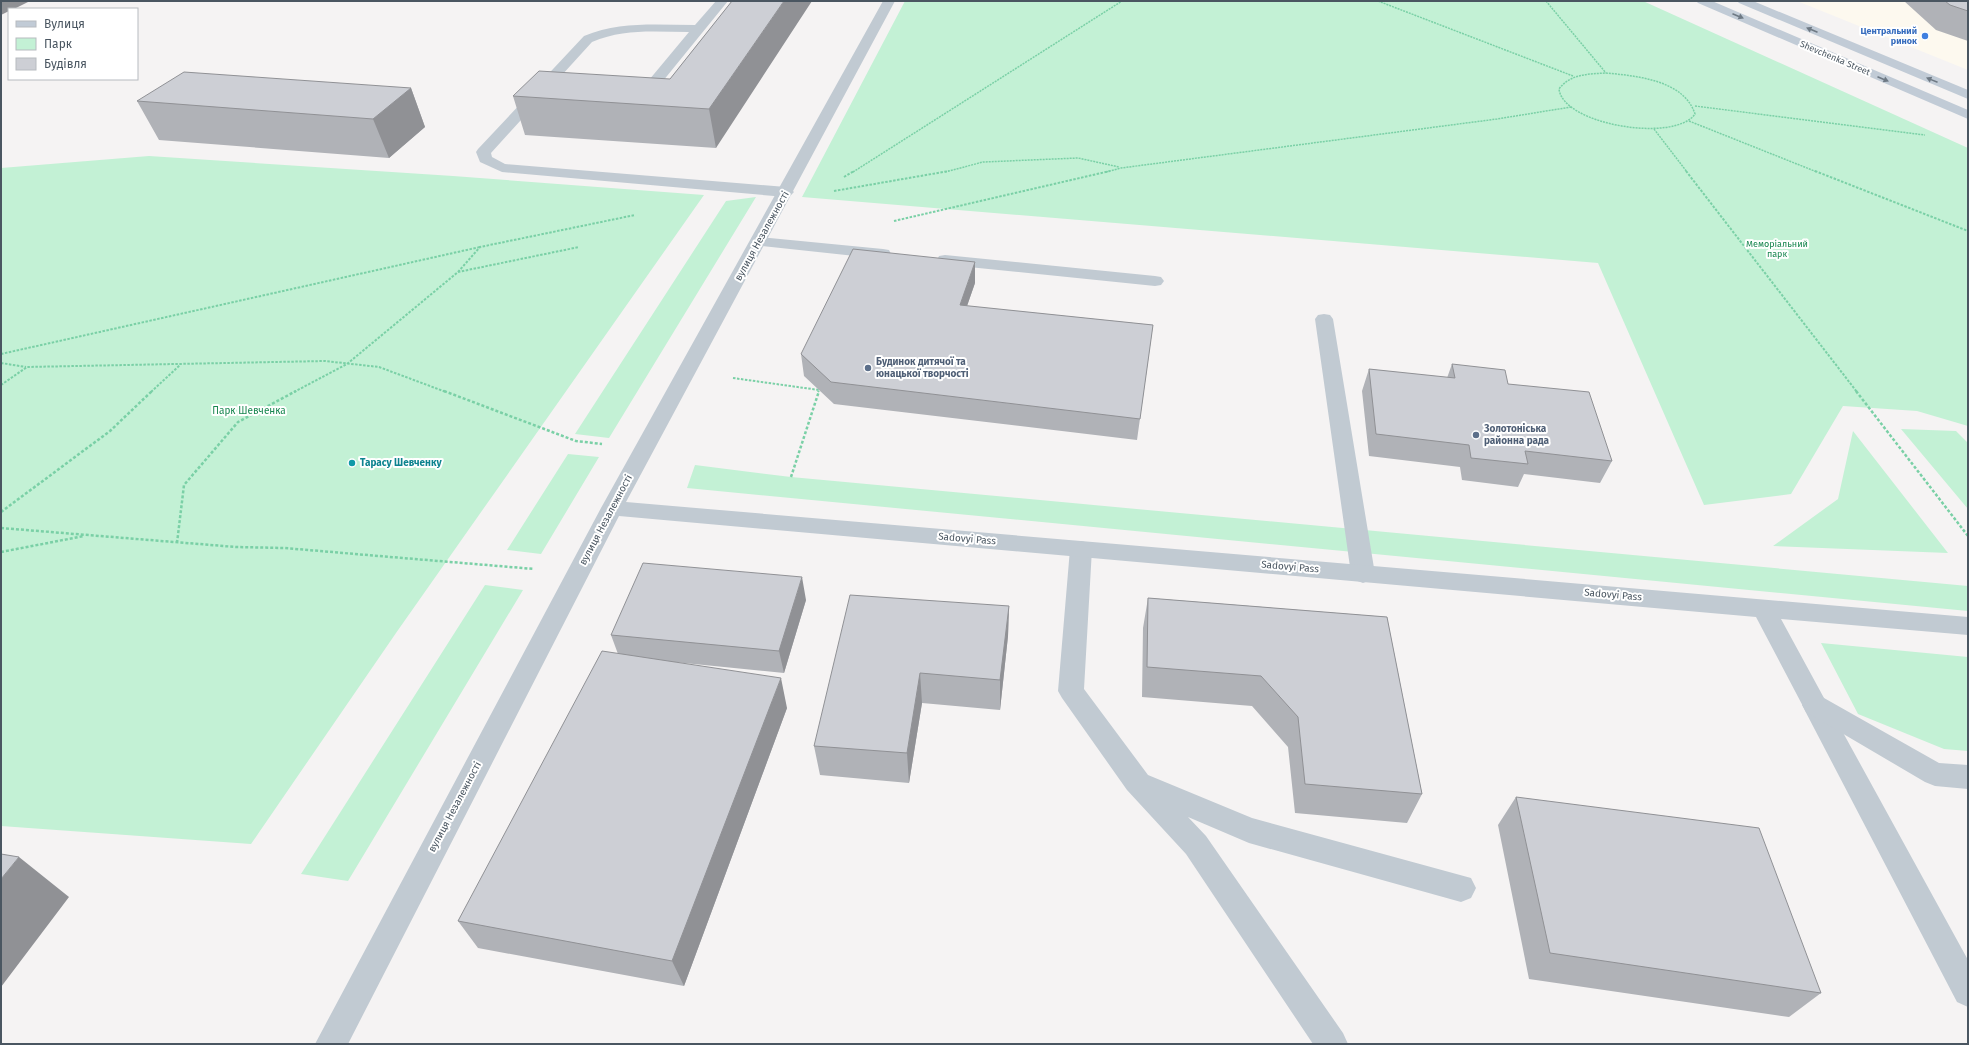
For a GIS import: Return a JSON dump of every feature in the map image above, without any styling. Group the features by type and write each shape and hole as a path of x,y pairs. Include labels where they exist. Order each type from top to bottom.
{"main road":[{"name":"Shevchenka Street","path":"1702,1 1968,115"},
{"name":"Shevchenka Street","path":"1743,1 1968,95"}],"street":[{"path":"617,97 636,94 649,89 722,1"},
{"name":"вулиця Незалежності","path":"331,1044 612,508 759,242 889,1"},
{"path":"698,29 626,28 601,32 588,39 534,94 482,152 485,159 502,168 786,192"},
{"path":"534,94 557,95"},
{"path":"759,242 896,255"},
{"path":"927,258 1155,281"},
{"path":"1324,319 1363,574"},
{"name":"Sadovyi Pass","path":"612,508 1968,626"},
{"path":"1081,549 1071,691 1136,782 1196,845 1332,1044"},
{"path":"1763,608 1968,991"},
{"path":"1815,706 1935,774 1968,777"},
{"path":"1136,782 1249,830 1461,888"}],"path":[{"path":"844,177 1122,1"},
{"path":"1378,1 1574,76"},
{"path":"1546,1 1606,73"},
{"path":"1695,106 1695,114 1689,121 1680,125 1654,128 1608,122 1587,116 1571,107 1562,98 1559,89 1563,82 1574,76 1606,73 1651,80 1671,88 1686,97 1695,106 1930,135"},
{"path":"893,222 1121,168 1497,119 1571,107"},
{"path":"1689,121 1968,231"},
{"path":"1654,128 1968,536"},
{"path":"834,191 943,172 983,162 1078,158 1121,168"},
{"path":"1,354 480,247 636,215"},
{"path":"177,542 184,485 238,422 347,364 458,272 480,247"},
{"path":"458,272 579,247"},
{"path":"1,363 27,367 325,361 379,367 576,441 602,444"},
{"path":"1,512 110,431 181,364"},
{"path":"1,385 27,367"},
{"path":"733,378 819,390 791,477"},
{"path":"1,528 236,547 284,548 535,569"},
{"path":"1,552 88,535"}],"shaded area":[{"name":"Центральний ринок","path":"1797,1 1968,1 1968,70"}],"green space":[{"name":"Меморіальний парк","path":"905,1 1643,1 1968,148 1968,426 1917,411 1843,406 1791,494 1704,505 1598,263 802,197"},
{"name":"Парк Шевченка","path":"149,156 453,176 704,195 396,633 251,844 1,826 1,168"},
{"path":"756,197 609,438 575,434 726,201"},
{"path":"1901,429 1956,431 1968,443 1968,509"},
{"path":"1853,431 1948,553 1773,546 1838,499"},
{"path":"568,454 599,457 541,554 507,550"},
{"path":"695,465 791,477 1968,586 1968,611 687,488"},
{"path":"485,585 523,590 348,881 301,874"},
{"path":"1821,643 1968,657 1968,751 1944,749 1858,714"}],"building":[{"path":"732,1 784,1 709,109 513,96 539,71 670,79"},
{"path":"1945,1 1968,1 1968,11 1950,5"},
{"path":"184,72 411,88 373,119 137,101"},
{"path":"853,249 975,262 960,305 1153,325 1140,419 831,382 801,354"},
{"name":"Золотоніська районна рада","path":"1452,364 1505,370 1508,384 1589,392 1612,461 1525,451 1528,464 1471,458 1469,445 1376,434 1369,369 1455,378"},
{"path":"643,563 802,577 779,651 611,635"},
{"path":"850,595 1009,606 1000,680 920,673 907,753 814,746"},
{"path":"1148,598 1387,617 1422,794 1305,784 1298,717 1261,676 1147,667"},
{"path":"602,651 781,678 672,961 458,921"},
{"path":"1516,797 1759,828 1821,993 1550,953"},
{"path":"1,854 19,857 1,879"}],"place":[{"name":"Центральний ринок","path":"1925,36"},
{"name":"Будинок дитячої та юнацької творчості","path":"868,368"},
{"name":"Золотоніська районна рада","path":"1476,435"},
{"name":"Тарасу Шевченку","path":"352,463"}]}
